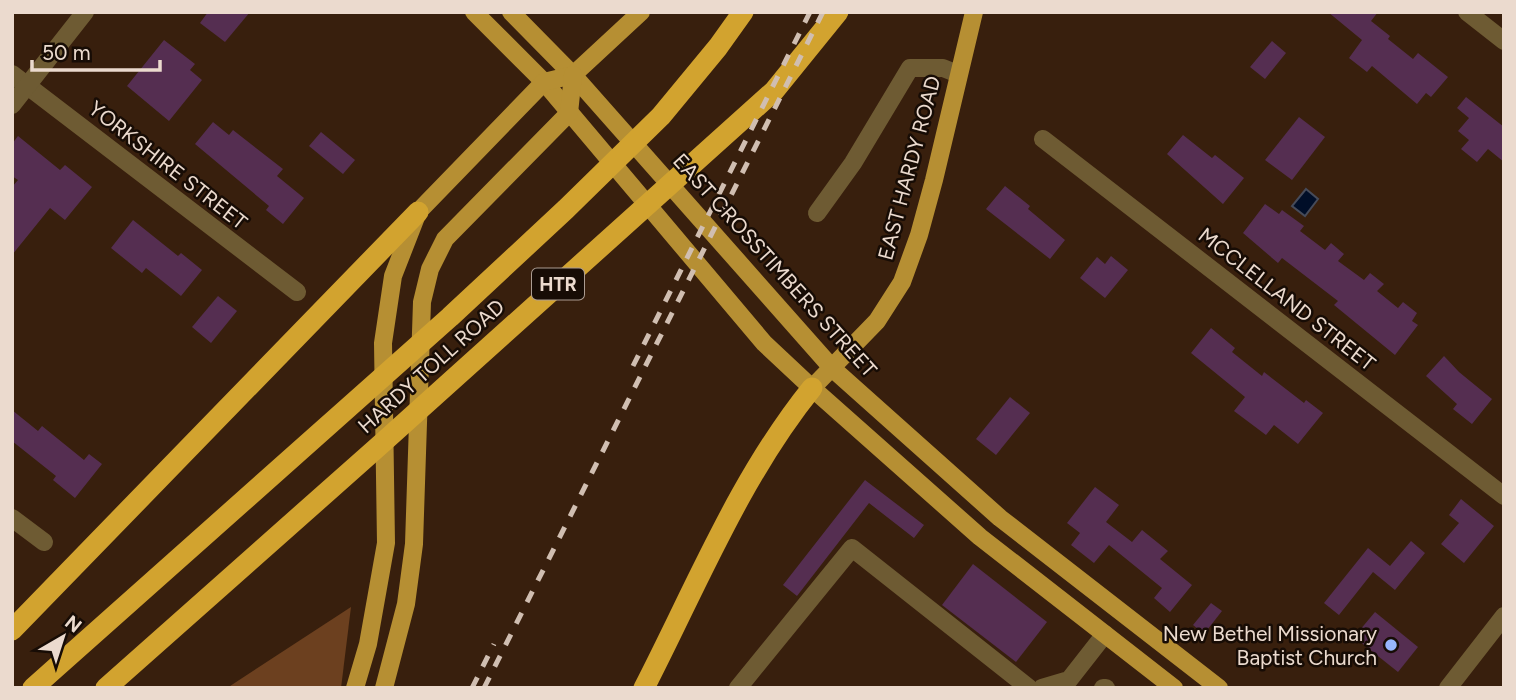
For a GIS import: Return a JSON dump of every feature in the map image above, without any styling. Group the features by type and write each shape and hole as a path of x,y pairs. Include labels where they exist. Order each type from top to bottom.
{"highway":[{"name":"HARDY TOLL ROAD","path":"33,688 450,317 566,209 661,116 743,12"},
{"name":"HARDY TOLL ROAD","path":"106,688 774,90 838,12"},
{"path":"12,630 418,212"},
{"path":"644,688 748,482 785,422 812,388"}],"main road":[{"path":"474,12 544,82 764,343 980,537 1174,688"},
{"name":"EAST CROSSTIMBERS STREET","path":"511,12 573,75 833,369 1000,517 1219,688"},
{"path":"355,688 368,644 386,543 383,342 393,276 418,212 544,82 573,75 641,12"},
{"name":"EAST HARDY ROAD","path":"812,388 877,321 902,282 932,191 974,12"},
{"path":"384,688 406,604 414,544 422,302 430,270 445,239 569,113 573,75"},
{"path":"980,537 1000,517"},
{"path":"1105,634 1120,611"}],"street":[{"path":"12,105 85,12"},
{"path":"1467,12 1504,41"},
{"path":"817,213 853,163 910,68 943,68 958,74"},
{"name":"YORKSHIRE STREET","path":"12,74 297,292"},
{"name":"MCCLELLAND STREET","path":"1043,139 1504,496"},
{"path":"12,518 44,542"},
{"path":"738,688 852,548 1008,682 1029,688"},
{"path":"1448,688 1504,616"},
{"path":"1042,688 1074,684 1105,634"}],"shaded area":[{"path":"351,607 341,688 227,688"}],"water":[{"path":"1306,189 1318,199 1305,216 1292,206"}],"building":[{"path":"208,12 250,12 225,42 200,23"},
{"path":"1328,12 1378,12 1371,21 1390,36 1388,39 1413,59 1418,53 1448,77 1431,97 1426,93 1417,104 1372,66 1367,72 1349,58 1362,40"},
{"path":"164,40 195,64 190,70 202,80 169,121 127,86"},
{"path":"1272,41 1286,53 1265,79 1250,67"},
{"path":"1466,97 1504,127 1504,162 1488,149 1477,162 1461,149 1469,140 1458,131 1469,118 1457,108"},
{"path":"1299,117 1325,137 1292,180 1265,160"},
{"path":"213,122 229,135 233,130 283,169 277,176 304,198 283,224 266,210 269,206 195,144"},
{"path":"321,132 355,160 343,174 309,146"},
{"path":"1183,135 1244,178 1223,204 1167,154"},
{"path":"18,136 60,170 65,165 92,187 65,220 50,208 12,255 12,187 18,180 12,176 12,144"},
{"path":"1005,186 1065,240 1050,259 986,209"},
{"path":"1265,204 1279,214 1282,210 1304,226 1300,231 1325,250 1331,243 1344,254 1338,261 1364,280 1370,273 1384,284 1377,291 1398,308 1403,302 1417,313 1412,321 1418,325 1395,355 1334,305 1338,301 1282,258 1278,263 1243,233"},
{"path":"133,220 178,256 181,253 202,270 181,296 146,268 142,273 111,248"},
{"path":"1111,256 1128,270 1105,298 1080,278 1097,257 1105,264"},
{"path":"218,296 237,311 211,343 192,327"},
{"path":"1211,328 1235,348 1232,352 1262,376 1264,372 1304,403 1306,400 1323,413 1298,444 1274,425 1266,435 1234,411 1245,397 1191,353"},
{"path":"1444,356 1492,399 1472,424 1453,409 1457,404 1426,376"},
{"path":"1010,397 1030,413 996,455 976,439"},
{"path":"12,410 38,431 42,426 84,460 89,454 102,464 75,498 53,480 56,476 12,441"},
{"path":"865,480 924,525 914,538 869,503 797,596 783,585"},
{"path":"1095,487 1119,505 1106,522 1132,542 1142,530 1168,551 1160,559 1192,585 1170,612 1154,598 1162,588 1109,545 1094,563 1071,545 1080,533 1067,523"},
{"path":"1461,499 1494,526 1464,563 1441,544 1459,523 1449,515"},
{"path":"1411,541 1425,553 1395,590 1373,572 1339,615 1324,603 1368,548 1390,566"},
{"path":"973,564 1047,622 1016,662 942,605"},
{"path":"1211,603 1222,611 1204,634 1193,625"},
{"path":"1375,612 1418,647 1398,672 1354,637"}],"railway":[{"path":"633,366 810,12"},
{"path":"484,688 823,12"},
{"path":"472,688 494,644"}],"place":[{"name":"New Bethel Missionary Baptist Church","path":"1391,645"}]}
